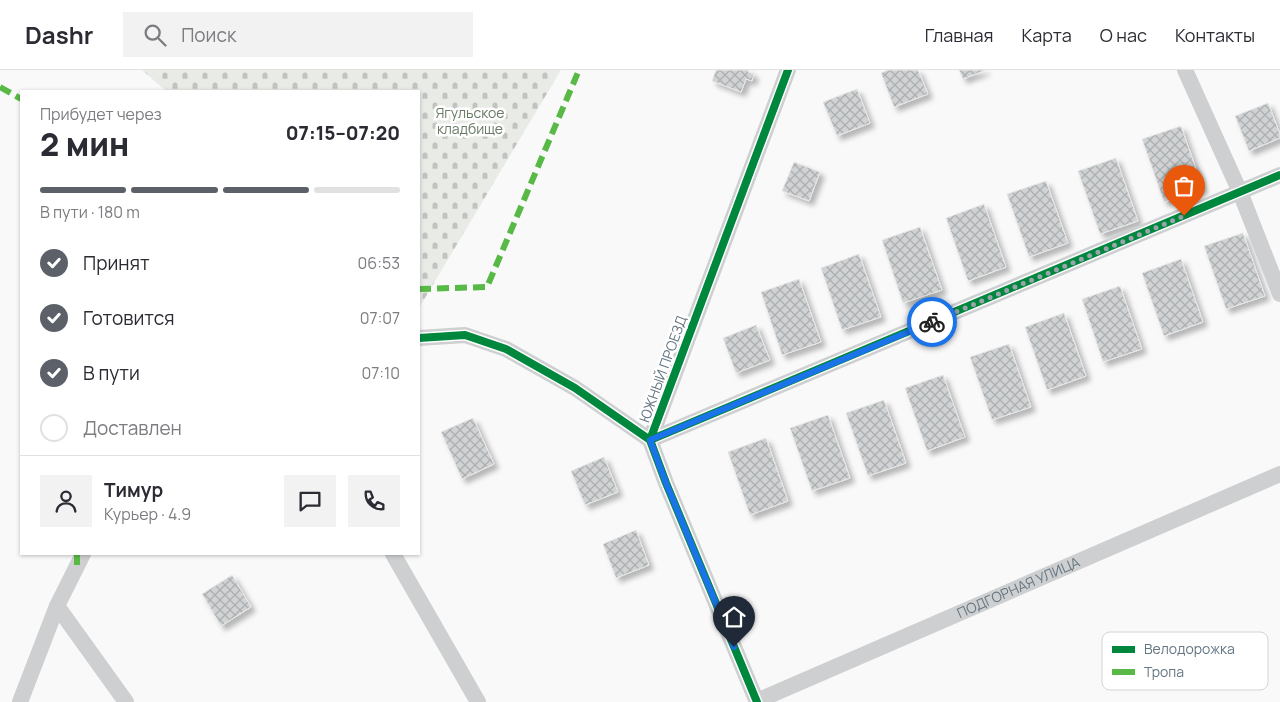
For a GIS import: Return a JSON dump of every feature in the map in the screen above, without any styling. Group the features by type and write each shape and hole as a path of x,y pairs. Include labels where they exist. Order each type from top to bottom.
{"street":[{"path":"1185,70 1240,192 1280,294"},
{"name":"ЮЖНЫЙ ПРОЕЗД","path":"757,702 650,440 792,72"},
{"path":"420,338 465,335 506,349 575,388 650,440 1280,175"},
{"name":"ПОДГОРНАЯ УЛИЦА","path":"757,702 1280,474"},
{"path":"20,702 57,606 82,555"},
{"path":"394,555 478,702"},
{"path":"57,606 126,702"}],"green space":[{"name":"Ягульское кладбище","path":"142,70 561,70 420,306 420,90 165,90"}],"building":[{"path":"716,70 749,70 748,72 754,74 752,81 746,79 741,92 712,81"},
{"path":"888,70 918,70 928,94 894,107 881,73"},
{"path":"959,70 986,70 963,79"},
{"path":"857,89 870,123 837,136 823,102"},
{"path":"1268,103 1280,138 1249,151 1235,116"},
{"path":"1181,126 1203,189 1164,202 1142,139"},
{"path":"1116,158 1138,221 1100,234 1078,171"},
{"path":"794,162 820,172 809,201 782,191"},
{"path":"1046,181 1068,243 1029,257 1007,194"},
{"path":"984,204 1006,267 968,281 946,218"},
{"path":"920,227 942,290 903,303 882,240"},
{"path":"1243,233 1265,296 1226,309 1204,246"},
{"path":"859,254 881,317 842,330 821,268"},
{"path":"1181,259 1203,322 1164,336 1142,273"},
{"path":"799,279 821,342 782,355 761,292"},
{"path":"1120,286 1142,349 1103,362 1082,299"},
{"path":"1064,313 1086,376 1047,390 1025,327"},
{"path":"756,325 770,360 736,373 723,338"},
{"path":"1009,344 1031,407 992,420 970,357"},
{"path":"943,375 965,437 927,451 905,388"},
{"path":"884,400 906,463 868,476 846,413"},
{"path":"828,415 850,478 812,491 790,428"},
{"path":"473,418 494,464 462,479 441,432"},
{"path":"766,438 788,501 750,515 728,452"},
{"path":"604,457 618,492 585,505 571,471"},
{"path":"636,530 649,565 616,578 603,544"},
{"path":"232,575 251,607 221,626 202,594"}],"marked path":[{"path":"420,289 487,287 579,70"},
{"path":"0,87 20,98"},
{"path":"77,555 77,565"}],"cycle path":[{"path":"757,702 650,440 788,70"},
{"path":"420,338 465,335 506,349 575,388 650,440 1280,175"}],"way so far":[{"path":"932,322 1184,216"}],"route":[{"path":"734,647 650,440 932,322"}]}
